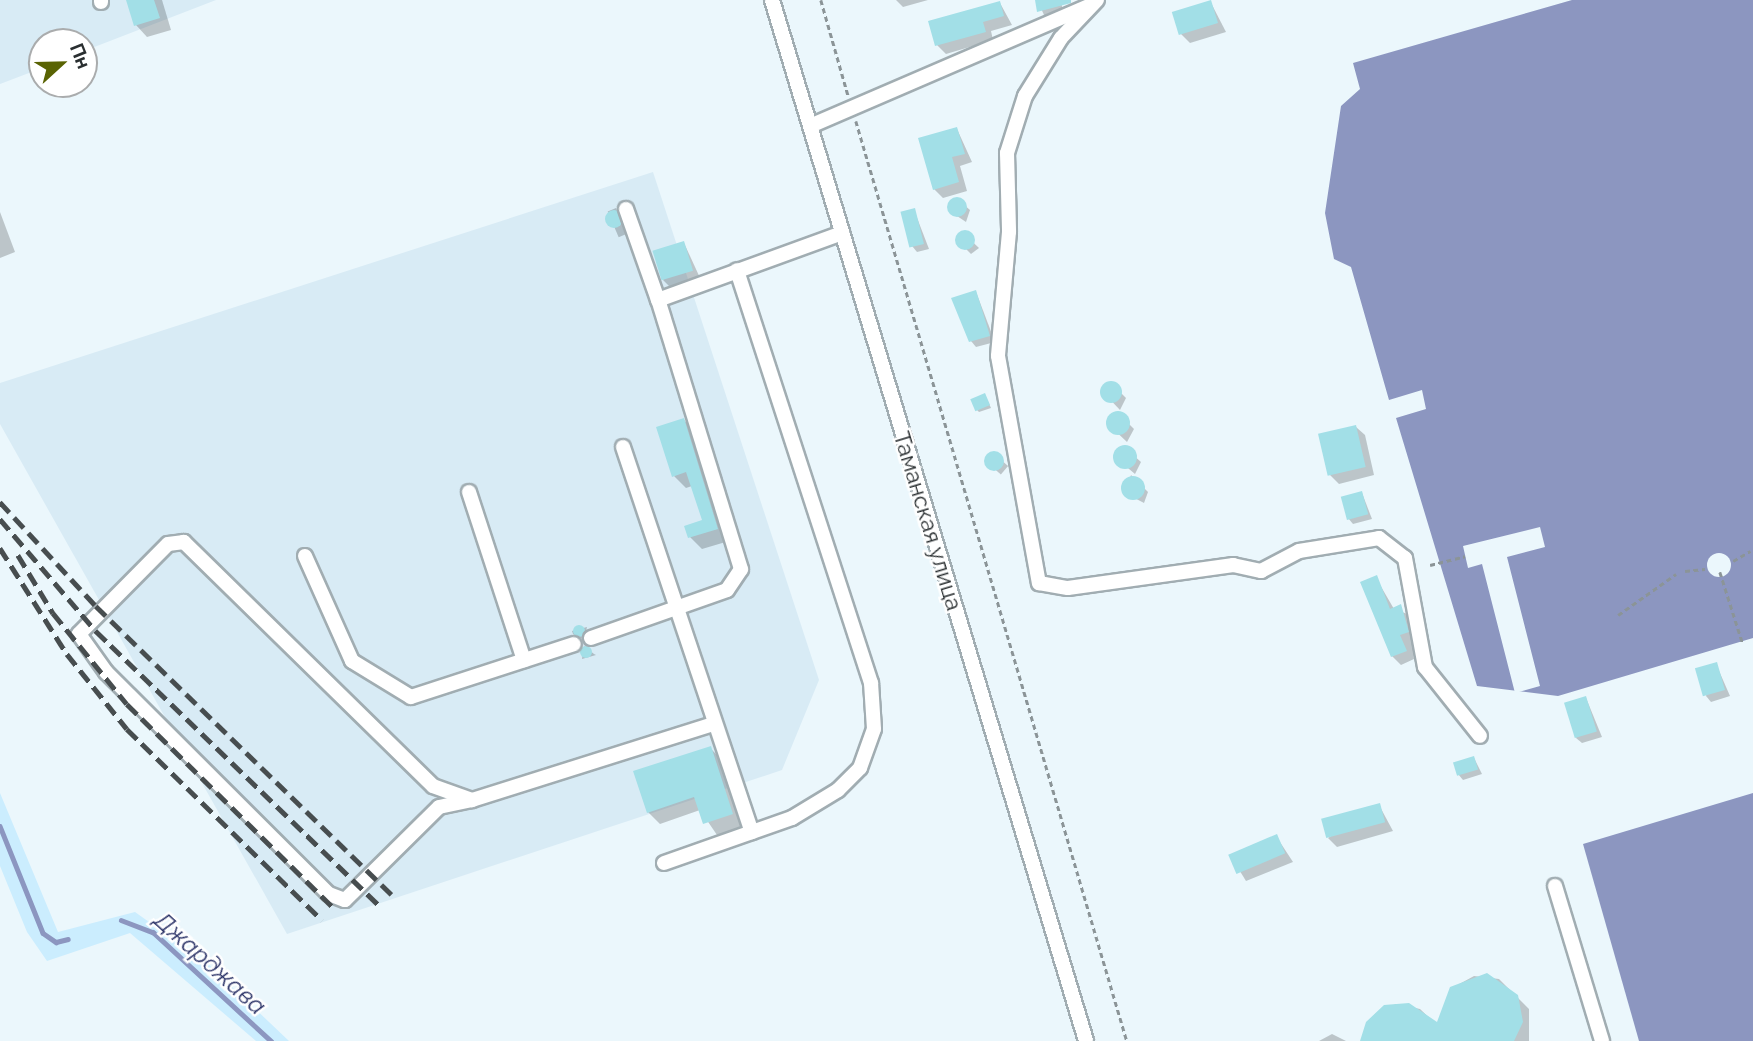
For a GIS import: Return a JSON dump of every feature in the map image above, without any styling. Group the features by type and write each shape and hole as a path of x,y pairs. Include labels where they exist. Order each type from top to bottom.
{"street":[{"name":"Таманская улица","path":"772,0 1086,1041"},
{"path":"810,126 1095,2"},
{"path":"1095,2 1061,38 1025,96 1007,153 1009,232 998,356 1039,583 1068,588 1233,565 1261,571 1299,551 1379,538 1405,558 1425,667 1480,736"},
{"path":"591,638 727,590 741,569 658,300 626,209"},
{"path":"658,300 842,233"},
{"path":"664,863 792,818 838,790 860,768 874,729 871,683 737,270"},
{"path":"623,447 713,724 752,832"},
{"path":"469,492 524,660"},
{"path":"472,800 433,786 184,542 168,544 79,634 106,672 329,894 345,900 439,807 472,800 713,724"},
{"path":"306,556 352,661 411,697 574,644"},
{"path":"1555,886 1602,1041"}],"path":[{"path":"821,0 1127,1041"},
{"path":"1733,561 1750,551"},
{"path":"1430,565 1465,556"},
{"path":"1685,571 1705,569"},
{"path":"1720,572 1743,644"},
{"path":"1618,615 1676,574"}],"shaded area":[{"path":"0,0 216,0 98,46 98,28 28,28 28,73 0,84"},
{"path":"653,172 819,680 782,770 287,934 0,424 0,383"},
{"path":"0,793 58,932 135,912 208,964 289,1041 256,1041 130,933 47,961 27,932 0,866"}],"water":[{"path":"1572,0 1753,0 1753,638 1558,696 1477,686 1396,418 1426,409 1422,390 1389,400 1351,267 1334,259 1325,213 1341,106 1360,89 1353,63"},
{"path":"1753,793 1753,1041 1639,1041 1583,844"}],"pier":[{"path":"1540,527 1545,547 1507,557 1540,686 1515,693 1482,564 1468,568 1463,546"},
{"path":"1719,553 1730,560 1731,565 1724,576 1719,577 1708,570 1707,565 1714,554"}],"building":[{"path":"126,0 154,0 160,18 134,26"},
{"path":"1035,0 1071,0 1071,3 1037,12"},
{"path":"1211,0 1218,23 1179,35 1172,12"},
{"path":"1000,1 1004,16 983,22 986,32 935,46 928,21"},
{"path":"957,127 965,154 952,157 959,182 933,190 918,138"},
{"path":"957,197 964,200 967,207 964,214 957,217 950,214 947,207 950,200"},
{"path":"915,208 924,244 909,248 900,212"},
{"path":"610,210 618,210 623,219 621,226 610,228 605,223 605,215"},
{"path":"965,230 972,233 975,240 972,247 965,250 958,247 955,240 958,233"},
{"path":"684,241 693,271 662,280 652,251"},
{"path":"976,290 990,336 969,342 951,298"},
{"path":"1107,381 1115,381 1122,388 1122,396 1115,403 1107,403 1100,396 1100,388"},
{"path":"985,393 990,405 975,411 970,399"},
{"path":"1118,411 1126,415 1130,423 1126,431 1118,435 1110,431 1106,423 1110,415"},
{"path":"684,418 718,529 688,538 684,526 702,520 686,472 672,477 656,427"},
{"path":"1356,425 1366,467 1328,476 1318,434"},
{"path":"1125,445 1133,449 1137,457 1133,465 1125,469 1117,465 1113,457 1117,449"},
{"path":"994,451 1001,454 1004,461 1001,468 994,471 987,468 984,461 987,454"},
{"path":"1133,476 1141,480 1145,488 1141,496 1133,500 1125,496 1121,488 1125,480"},
{"path":"1362,491 1368,514 1347,520 1341,497"},
{"path":"1377,575 1390,609 1401,604 1409,632 1400,635 1407,651 1391,657 1360,582"},
{"path":"579,625 585,631 579,637 573,631"},
{"path":"581,647 591,647 591,657 581,657"},
{"path":"1717,662 1725,690 1703,696 1695,668"},
{"path":"1586,696 1597,731 1575,738 1564,703"},
{"path":"711,746 733,814 703,824 694,797 647,813 633,771"},
{"path":"1474,756 1478,769 1457,776 1453,762"},
{"path":"1380,803 1385,822 1326,838 1321,819"},
{"path":"1277,834 1285,853 1236,874 1228,855"},
{"path":"1487,973 1518,995 1523,1022 1514,1041 1360,1041 1366,1022 1384,1005 1409,1003 1437,1022 1450,987"}],"waterway":[{"name":"Джарджава","path":"0,826 43,933 56,942 68,939"},
{"name":"Джарджава","path":"121,920 153,932 271,1041"}],"railway":[{"path":"0,502 96,606 393,896"},
{"path":"0,519 96,631 379,905"},
{"path":"0,548 67,654 127,729 322,920"},
{"path":"18,555 53,613 127,704 336,910"}]}
